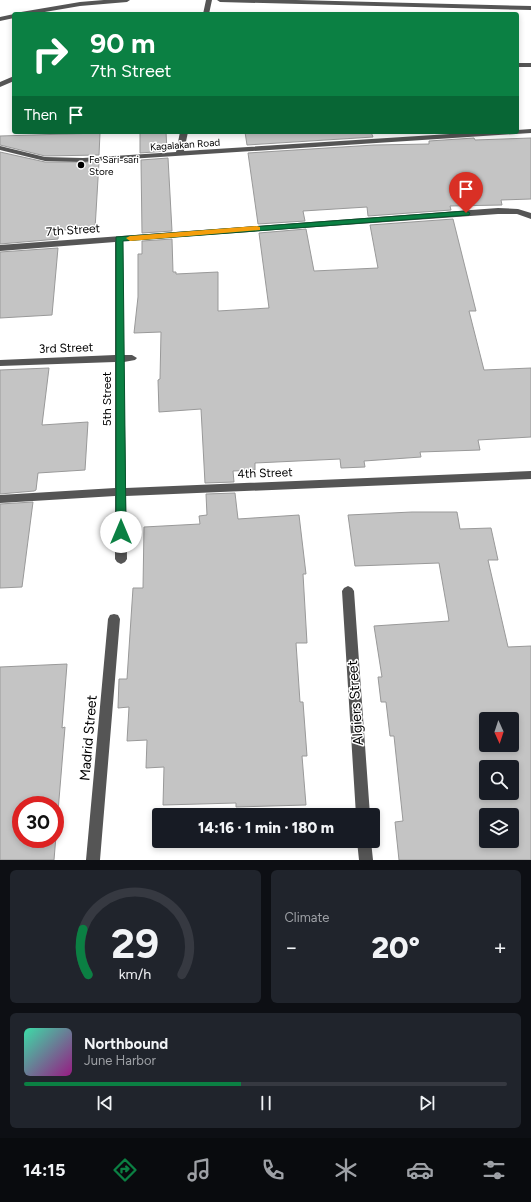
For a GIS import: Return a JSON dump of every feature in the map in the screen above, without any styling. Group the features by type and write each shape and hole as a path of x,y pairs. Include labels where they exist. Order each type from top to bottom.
{"street":[{"path":"39,12 127,0"},
{"path":"206,12 209,0"},
{"path":"220,0 373,4 386,2 531,8"},
{"path":"373,4 374,12"},
{"path":"0,19 12,16"},
{"path":"519,65 531,65"},
{"path":"0,85 12,79"},
{"name":"Kagalakan Road","path":"519,132 531,131"},
{"path":"179,155 184,134"},
{"path":"385,134 386,140"},
{"name":"Kagalakan Road","path":"0,148 45,159 83,160 179,155 471,134"},
{"name":"7th Street","path":"0,248 498,211 518,212 531,216"},
{"name":"5th Street","path":"119,239 121,559"},
{"name":"3rd Street","path":"0,363 132,358"},
{"name":"4th Street","path":"0,499 120,492 531,475"},
{"name":"Algiers Street","path":"348,591 363,808"},
{"name":"Madrid Street","path":"93,860 114,619"},
{"path":"365,848 366,860"}],"building":[{"path":"100,134 99,155 45,156 0,145 0,136"},
{"path":"140,134 166,134 167,151 140,153"},
{"path":"245,134 372,134 373,137 247,145"},
{"path":"474,138 475,140 531,138 531,199 501,200 502,205 450,206 451,210 368,216 367,207 303,211 305,221 258,224 248,153 374,145 429,144 429,141"},
{"path":"0,152 45,162 99,162 95,229 59,230 58,239 0,244"},
{"path":"168,158 172,231 142,233 141,160"},
{"path":"453,219 476,311 469,311 484,370 531,368 531,437 478,440 480,450 420,452 421,457 364,461 365,467 341,468 340,459 255,463 255,470 233,471 234,482 205,483 201,409 159,412 158,380 160,379 161,332 134,333 138,297 138,254 142,254 142,241 172,239 173,272 176,272 176,274 218,272 218,311 269,308 259,233 306,229 314,271 378,268 370,225"},
{"path":"58,248 52,315 0,318 0,252"},
{"path":"49,368 42,425 88,422 85,470 38,473 36,490 0,494 0,370"},
{"path":"235,493 238,519 299,515 306,574 303,574 307,643 296,643 300,702 303,702 307,756 302,756 306,805 236,807 236,803 163,805 164,767 146,768 147,740 127,741 129,707 118,708 119,679 127,679 133,588 143,588 144,527 200,524 199,516 207,515 206,494"},
{"path":"33,502 22,587 0,588 0,504"},
{"path":"412,512 457,512 460,529 491,528 498,560 488,560 508,647 531,646 531,860 399,860 395,822 403,821 394,736 390,736 386,702 381,702 378,677 382,677 374,626 449,621 448,614 439,563 355,566 348,515"},
{"path":"67,664 62,728 65,727 59,796 12,796 12,848 55,848 54,860 0,860 0,667"}],"slow traffic":[{"path":"130,238 257,229"}],"place":[{"name":"Fe Sari-sari Store","path":"81,165"}],"route":[{"path":"121,532 119,239 466,213"}]}
